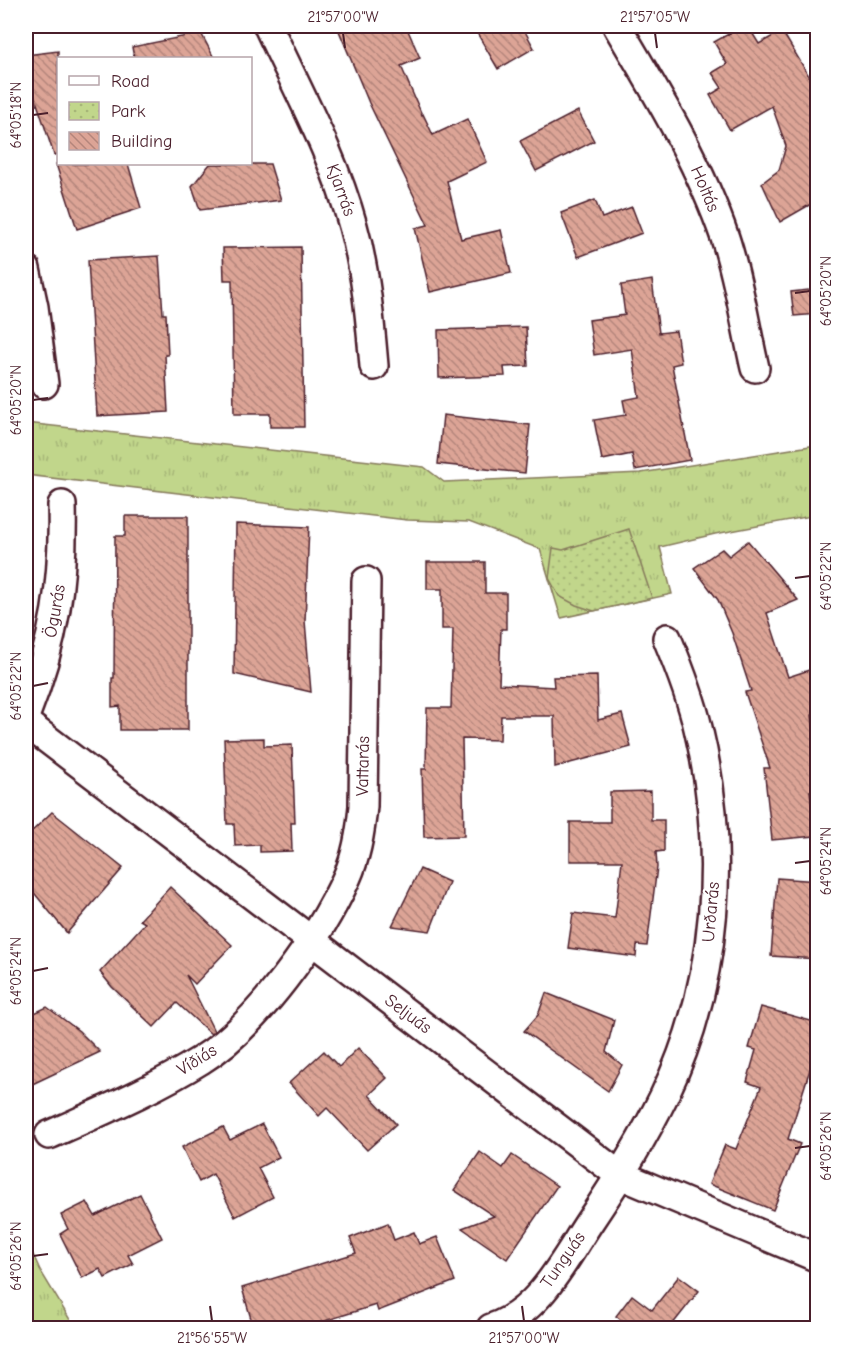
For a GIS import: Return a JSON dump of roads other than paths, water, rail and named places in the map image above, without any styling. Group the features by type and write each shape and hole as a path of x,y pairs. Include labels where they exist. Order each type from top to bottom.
{"street":[{"name":"Kjarrás","path":"268,26 330,159 353,226 363,265 374,366"},
{"name":"Holtás","path":"617,26 684,140 713,206 730,258 755,368"},
{"path":"26,268 34,306 44,384"},
{"name":"Ögurás","path":"26,714 49,648 60,593 63,549 62,505"},
{"name":"Vattarás","path":"312,941 347,876 361,829 366,581"},
{"name":"Urðarás","path":"618,1174 643,1136 682,1050 702,982 713,912 715,853 708,772 698,726 667,638"},
{"name":"Seljuás","path":"26,723 618,1174 818,1258"},
{"name":"Víðiás","path":"49,1135 134,1096 202,1060 235,1034 282,982 312,941"},
{"name":"Tunguás","path":"491,1329 500,1326 524,1310 545,1289 618,1174"}]}
